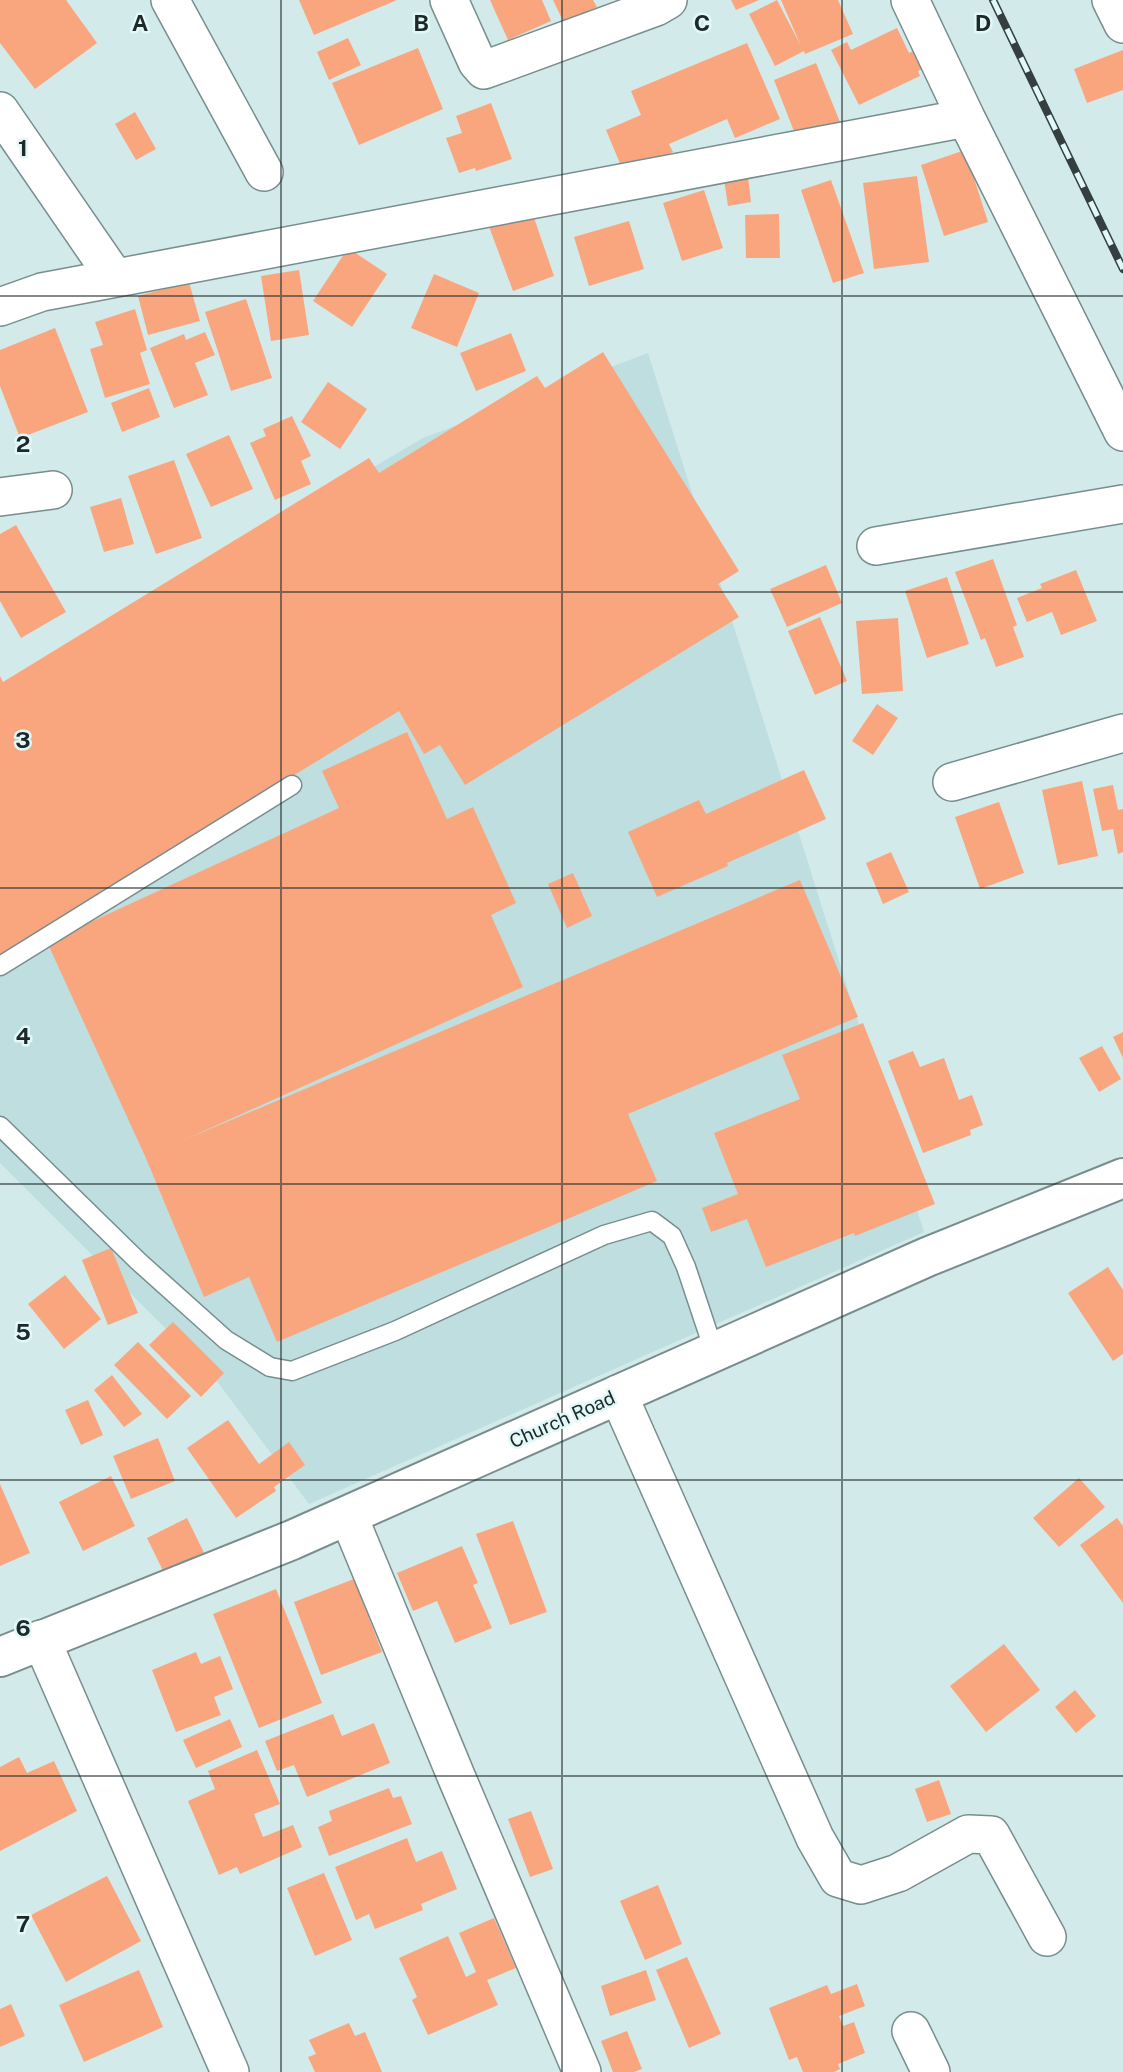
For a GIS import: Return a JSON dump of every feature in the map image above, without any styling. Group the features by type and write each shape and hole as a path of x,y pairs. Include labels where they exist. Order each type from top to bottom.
{"street":[{"path":"170,0 264,172"},
{"path":"449,0 477,62 484,70 656,8 668,0"},
{"path":"910,0 1123,432"},
{"path":"1111,0 1123,24"},
{"path":"0,307 42,292 967,118"},
{"path":"3,123 115,278"},
{"path":"0,497 53,490"},
{"path":"876,546 1123,504"},
{"path":"952,782 1123,733"},
{"name":"Church Road","path":"0,1657 292,1539 926,1257 1123,1178"},
{"path":"618,1394 815,1838 838,1878 861,1885 898,1873 968,1834 991,1835 1047,1937"},
{"path":"348,1515 582,2072"},
{"path":"41,1639 230,2072"},
{"path":"911,2031 931,2072"}],"lane":[{"path":"0,967 292,785"},
{"path":"0,1126 138,1261 206,1323 226,1340 270,1367 292,1371 395,1331 604,1236 652,1222 672,1236 686,1267 714,1352"}],"shaded area":[{"path":"648,353 924,1232 309,1504 213,1376 0,1163 0,687 423,438"}],"building":[{"path":"0,0 66,0 97,43 35,89 0,43"},
{"path":"299,0 397,0 314,35"},
{"path":"490,0 542,0 551,21 508,40"},
{"path":"553,0 593,0 597,7 564,23"},
{"path":"731,0 759,0 736,10"},
{"path":"777,0 801,46 781,0 838,0 853,34 805,54 804,51 775,66 749,14"},
{"path":"897,28 909,53 920,48 929,66 918,71 920,76 859,105 831,50 847,42 851,50"},
{"path":"348,38 361,65 329,80 317,52"},
{"path":"747,43 780,119 735,138 727,119 669,144 673,152 624,173 606,130 641,115 631,91"},
{"path":"418,48 443,109 359,145 332,83"},
{"path":"1123,50 1123,90 1087,103 1074,69"},
{"path":"816,63 840,122 797,139 774,80"},
{"path":"491,103 512,159 476,171 475,168 459,173 446,138 462,133 456,116"},
{"path":"135,112 156,149 136,160 115,124"},
{"path":"965,150 988,222 944,236 921,165"},
{"path":"747,169 751,202 728,206 723,173"},
{"path":"917,176 929,262 874,269 863,183"},
{"path":"831,180 864,273 833,283 801,190"},
{"path":"704,190 723,248 682,261 663,203"},
{"path":"531,209 554,276 513,291 488,224"},
{"path":"779,214 780,258 746,258 745,215"},
{"path":"629,221 644,269 589,286 574,237"},
{"path":"348,248 387,274 352,327 313,301"},
{"path":"299,270 309,335 271,341 261,276"},
{"path":"434,274 479,293 457,347 411,328"},
{"path":"189,282 200,321 148,335 138,296"},
{"path":"246,299 272,378 231,391 205,312"},
{"path":"135,309 147,350 140,353 150,384 105,398 90,349 103,345 95,322"},
{"path":"55,328 88,412 20,438 0,386 0,350"},
{"path":"205,332 215,355 195,363 208,395 174,408 150,348 184,334 186,340"},
{"path":"511,333 526,371 476,391 460,353"},
{"path":"603,352 739,571 718,584 739,617 465,785 440,745 424,754 399,711 0,955 0,676 3,682 369,458 379,473 537,376 545,388"},
{"path":"328,382 367,409 340,449 301,422"},
{"path":"149,388 160,417 122,432 111,403"},
{"path":"292,416 311,456 301,461 311,484 275,500 250,443 266,436 263,429"},
{"path":"229,435 253,489 211,507 186,454"},
{"path":"174,460 202,538 156,554 128,476"},
{"path":"121,498 134,544 104,552 90,507"},
{"path":"16,525 66,612 21,638 0,601 0,534"},
{"path":"993,559 1017,625 1013,627 1024,657 996,667 985,638 981,640 955,572"},
{"path":"826,565 842,603 787,627 770,589"},
{"path":"1076,570 1097,621 1061,635 1052,612 1027,622 1017,598 1042,588 1040,584"},
{"path":"947,577 969,644 927,658 905,591"},
{"path":"820,617 847,681 815,695 788,631"},
{"path":"898,618 903,691 862,694 856,621"},
{"path":"877,704 898,718 873,755 852,741"},
{"path":"407,732 447,819 473,807 516,903 491,915 523,987 184,1140 800,880 858,1017 628,1114 657,1181 277,1342 249,1277 204,1297 145,1156 47,942 339,808 322,771"},
{"path":"804,770 826,819 657,897 628,832 699,800 706,814"},
{"path":"1082,781 1098,856 1058,865 1042,790"},
{"path":"1113,785 1118,810 1123,809 1123,852 1118,854 1113,829 1102,831 1093,789"},
{"path":"999,802 1024,873 980,889 955,817"},
{"path":"891,852 909,892 883,904 866,863"},
{"path":"573,873 592,916 567,928 548,884"},
{"path":"863,1023 935,1204 766,1267 747,1219 711,1232 702,1208 738,1194 714,1133 800,1099 782,1055"},
{"path":"1123,1032 1123,1058 1113,1037"},
{"path":"1102,1046 1121,1079 1099,1092 1079,1058"},
{"path":"913,1051 920,1067 944,1058 959,1100 972,1095 983,1125 970,1130 971,1135 923,1153 888,1061"},
{"path":"111,1248 138,1313 108,1325 82,1260"},
{"path":"1108,1267 1123,1290 1123,1354 1113,1361 1068,1293"},
{"path":"65,1275 101,1319 64,1349 28,1304"},
{"path":"173,1322 224,1373 201,1397 149,1345"},
{"path":"138,1342 191,1396 167,1419 114,1365"},
{"path":"112,1375 142,1414 124,1427 94,1390"},
{"path":"88,1400 103,1435 81,1445 65,1410"},
{"path":"228,1420 259,1464 289,1442 305,1465 274,1487 276,1491 236,1518 187,1448"},
{"path":"158,1438 175,1481 131,1499 113,1456"},
{"path":"111,1476 135,1526 83,1551 59,1502"},
{"path":"1079,1478 1105,1507 1059,1547 1033,1518"},
{"path":"0,1484 30,1553 0,1566"},
{"path":"187,1518 210,1565 170,1585 147,1538"},
{"path":"1117,1518 1123,1526 1123,1603 1080,1545"},
{"path":"513,1521 547,1612 510,1625 476,1534"},
{"path":"462,1546 478,1583 473,1585 492,1628 455,1643 437,1601 413,1611 397,1573"},
{"path":"354,1579 382,1652 321,1675 294,1602"},
{"path":"276,1589 322,1703 259,1728 213,1614"},
{"path":"1004,1644 1040,1690 986,1732 950,1686"},
{"path":"196,1652 201,1664 220,1656 233,1689 214,1697 221,1715 176,1732 152,1670"},
{"path":"1075,1690 1096,1716 1076,1733 1055,1707"},
{"path":"333,1714 342,1736 374,1723 390,1763 307,1797 294,1765 277,1771 265,1741"},
{"path":"230,1719 242,1747 196,1768 183,1740"},
{"path":"257,1750 280,1804 254,1814 263,1837 293,1825 302,1847 240,1874 237,1867 219,1875 188,1801 215,1789 208,1771"},
{"path":"19,1757 27,1773 54,1761 77,1811 0,1851 0,1767"},
{"path":"939,1780 951,1814 927,1822 915,1789"},
{"path":"389,1788 393,1798 401,1796 412,1824 329,1856 318,1827 332,1821 329,1811"},
{"path":"531,1811 553,1869 530,1877 508,1819"},
{"path":"407,1838 416,1862 442,1851 457,1889 421,1904 423,1910 375,1929 369,1914 356,1920 335,1867"},
{"path":"324,1873 352,1940 315,1956 287,1888"},
{"path":"107,1876 141,1941 66,1982 31,1915"},
{"path":"658,1885 682,1944 645,1960 620,1901"},
{"path":"494,1918 516,1968 487,1980 498,2005 428,2035 412,2000 417,1997 399,1958 448,1936 466,1977 476,1972 459,1933"},
{"path":"687,1957 721,2034 689,2048 656,1970"},
{"path":"139,1970 163,2027 84,2062 59,2005"},
{"path":"646,1970 656,2000 610,2016 601,1986"},
{"path":"857,1984 865,2006 839,2016 843,2026 854,2022 865,2053 838,2064 840,2069 834,2072 803,2072 797,2057 789,2060 769,2008 827,1985 831,1994"},
{"path":"11,2004 25,2036 0,2047 0,2009"},
{"path":"349,2023 355,2036 365,2032 382,2072 315,2072 308,2057 316,2054 309,2040"},
{"path":"627,2031 642,2069 634,2072 613,2072 601,2041"}],"railway":[{"path":"993,0 1123,269"}]}
